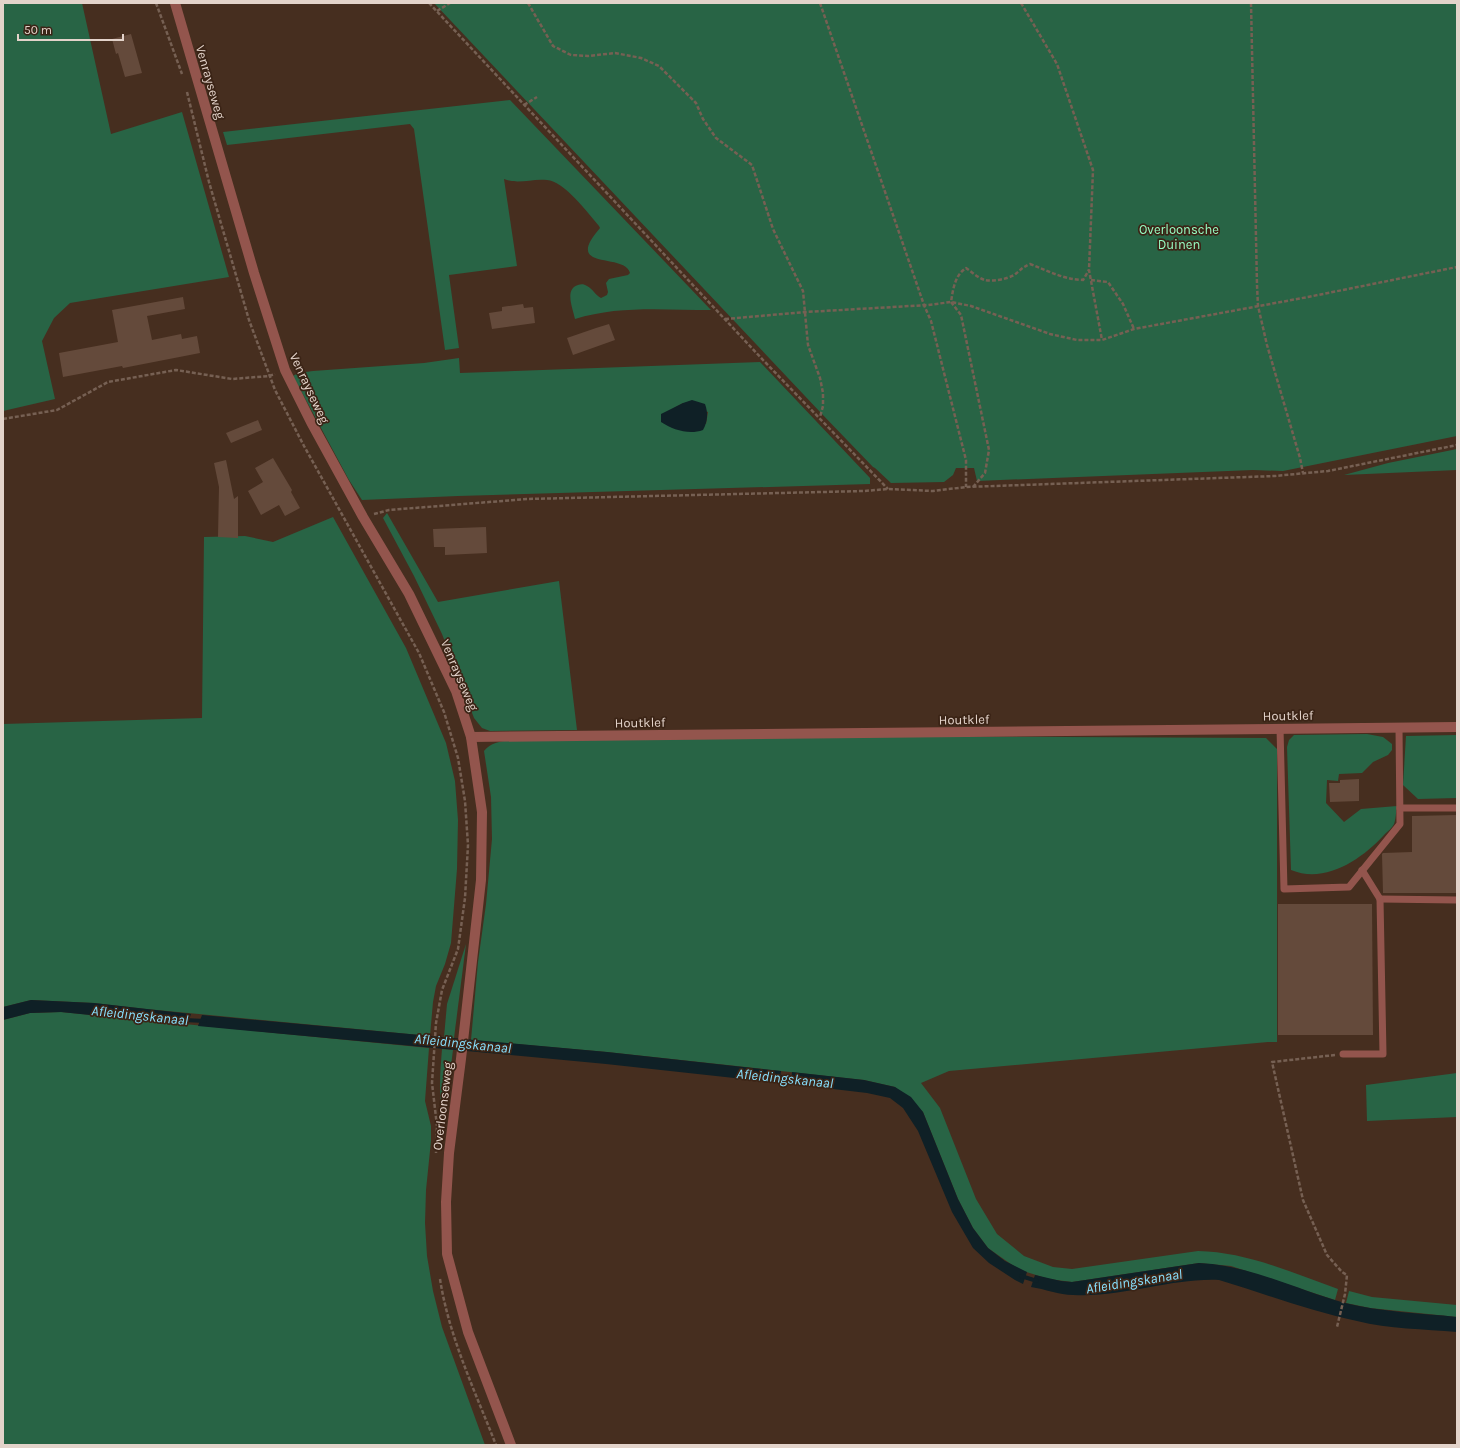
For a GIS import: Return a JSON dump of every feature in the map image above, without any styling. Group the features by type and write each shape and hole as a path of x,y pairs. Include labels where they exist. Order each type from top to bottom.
{"street":[{"name":"Venrayseweg","path":"175,3 254,273 285,370 311,422 363,517 409,594 456,692 471,737"},
{"name":"Houtklef","path":"471,737 1457,727"},
{"name":"Overloonseweg","path":"471,737 482,812 481,880 449,1154 446,1202 447,1254 468,1332 511,1445"}],"lane":[{"path":"1280,728 1284,889 1349,887 1400,824 1399,728"},
{"path":"1400,808 1457,808"},
{"path":"1343,1054 1383,1054 1380,899 1362,870"},
{"path":"1380,899 1457,900"}],"path":[{"path":"429,3 725,319 888,489"},
{"path":"437,11 450,3"},
{"path":"528,3 553,46 571,55 588,56 615,53 641,58 659,66 696,103 703,119 716,138 752,165 773,229 803,291 808,345 820,378 823,393 823,406 820,418"},
{"path":"820,3 924,306 931,321 966,460 966,487"},
{"path":"1022,3 1057,64 1093,170 1089,270 1102,340"},
{"path":"1251,3 1256,285 1258,306 1267,345 1303,473"},
{"path":"524,105 537,97"},
{"path":"973,487 985,473 989,450 960,314 951,302 953,286 961,271 966,268 975,275 986,280 1001,280 1013,275 1021,268 1030,264 1054,275 1072,280 1083,280 1089,270"},
{"path":"725,319 806,312 924,306 951,302 971,306 1050,334 1077,340 1102,340 1134,329 1457,267"},
{"path":"1091,280 1108,282 1123,304 1134,329"},
{"path":"3,419 57,410 108,382 176,370 232,379 269,376"},
{"path":"363,517 389,510 527,499 864,491 888,489 933,491 966,487 1275,476 1328,471 1457,444"},
{"name":"Overloonseweg","path":"434,1056 436,1023 442,990 458,949 465,898 468,846 465,801 458,758 452,736"},
{"path":"1337,1327 1345,1294 1346,1275 1327,1255 1303,1200 1272,1062 1343,1054"}],"green space":[{"path":"3,3 82,3 111,134 182,112 229,277 70,303 54,318 42,341 55,399 3,411"},
{"name":"Overloonsche Duinen","path":"434,3 1457,3 1457,436 1283,471 1253,470 977,481 974,468 956,468 953,475 944,482 891,483 873,467 821,413"},
{"path":"510,100 711,310 625,310 575,319 570,300 571,291 574,287 582,284 585,285 601,298 607,295 608,292 606,283 609,279 628,275 630,273 626,267 618,263 591,256 588,251 590,242 600,228 589,213 561,186 547,180 510,181 504,179 517,266 449,275 459,348 445,350 414,129 410,124 227,145 223,132"},
{"path":"459,358 460,373 760,362 870,478 870,484 362,500 349,480 293,376 298,373 313,371 424,363","holes":["683,403 708,412 706,424 674,408"]},
{"path":"1457,449 1457,470 1344,475 1388,463"},
{"path":"387,513 438,602 559,581 577,730 490,731 482,728 474,718 442,634 414,576 383,518"},
{"path":"333,517 406,648 446,743 455,781 458,820 457,869 451,943 445,964 436,986 430,1036 94,1003 31,1000 3,1007 3,724 202,718 204,537 245,536 273,542"},
{"path":"1367,734 1383,737 1392,744 1392,750 1388,755 1373,762 1362,773 1339,774 1338,781 1327,780 1326,803 1344,822 1361,809 1397,806 1394,824 1365,853 1342,867 1329,872 1317,874 1304,874 1291,870 1287,747 1289,740 1294,735"},
{"path":"1457,735 1457,798 1418,799 1403,785 1406,736"},
{"path":"833,736 1266,738 1277,749 1277,1042 949,1071 921,1083 940,1108 976,1199 997,1234 1024,1256 1053,1267 1072,1269 1198,1251 1216,1252 1270,1264 1338,1289 1335,1300 1231,1266 1199,1263 1072,1282 1049,1279 1020,1270 988,1248 973,1228 958,1199 923,1112 895,1087 864,1080 607,1052 471,1040 492,839 491,797 484,751 488,747 496,743 522,739"},
{"path":"466,944 454,1038 444,1037 447,1004"},
{"path":"61,1012 429,1048 425,1101 431,1126 426,1190 425,1223 427,1256 433,1291 442,1327 485,1445 3,1445 3,1020 30,1013"},
{"path":"442,1049 453,1050 444,1121 440,1094"},
{"path":"1457,1073 1457,1117 1367,1121 1366,1085"},
{"path":"1349,1291 1372,1297 1457,1305 1457,1317 1370,1308 1346,1303"}],"water":[{"path":"692,400 705,404 707,417 703,430 692,432 681,431 661,422 661,414"},
{"path":"31,1000 94,1003 191,1014 187,1025 61,1012 30,1013 3,1020 3,1007"},
{"path":"202,1015 607,1052 781,1071 779,1083 606,1064 198,1026"},
{"path":"792,1072 864,1080 895,1087 911,1097 923,1112 958,1199 973,1228 988,1248 1005,1261 1027,1272 1023,1284 989,1263 973,1248 952,1212 918,1131 903,1108 890,1098 867,1093 791,1084"},
{"path":"1199,1263 1237,1268 1327,1298 1359,1306 1457,1317 1457,1332 1369,1324 1339,1317 1219,1280 1182,1282 1110,1294 1091,1295 1062,1294 1031,1287 1035,1275 1072,1282"}],"building":[{"path":"131,34 142,73 125,77 112,39"},
{"path":"183,297 185,309 147,316 152,340 181,334 182,339 197,336 200,353 123,368 122,366 63,377 59,353 118,342 112,310"},
{"path":"523,304 524,308 533,307 535,323 492,329 489,313 502,311 502,307"},
{"path":"609,324 615,340 573,355 567,338"},
{"path":"258,420 262,430 231,443 226,433"},
{"path":"273,458 292,490 291,492 300,508 285,516 279,505 261,515 248,491 263,482 255,468"},
{"path":"226,460 234,499 238,496 238,538 218,537 219,487 214,463"},
{"path":"486,527 487,553 445,555 445,547 434,547 433,529"},
{"path":"1359,779 1359,801 1330,802 1329,783 1340,783 1340,780"},
{"path":"1457,815 1457,893 1383,893 1382,854 1412,852 1412,816"},
{"path":"1278,904 1372,904 1373,1035 1278,1035"}],"waterway":[{"name":"Afleidingskanaal","path":"184,1020 205,1021"},
{"name":"Afleidingskanaal","path":"775,1076 796,1079"},
{"name":"Afleidingskanaal","path":"1021,1276 1037,1281"}]}
